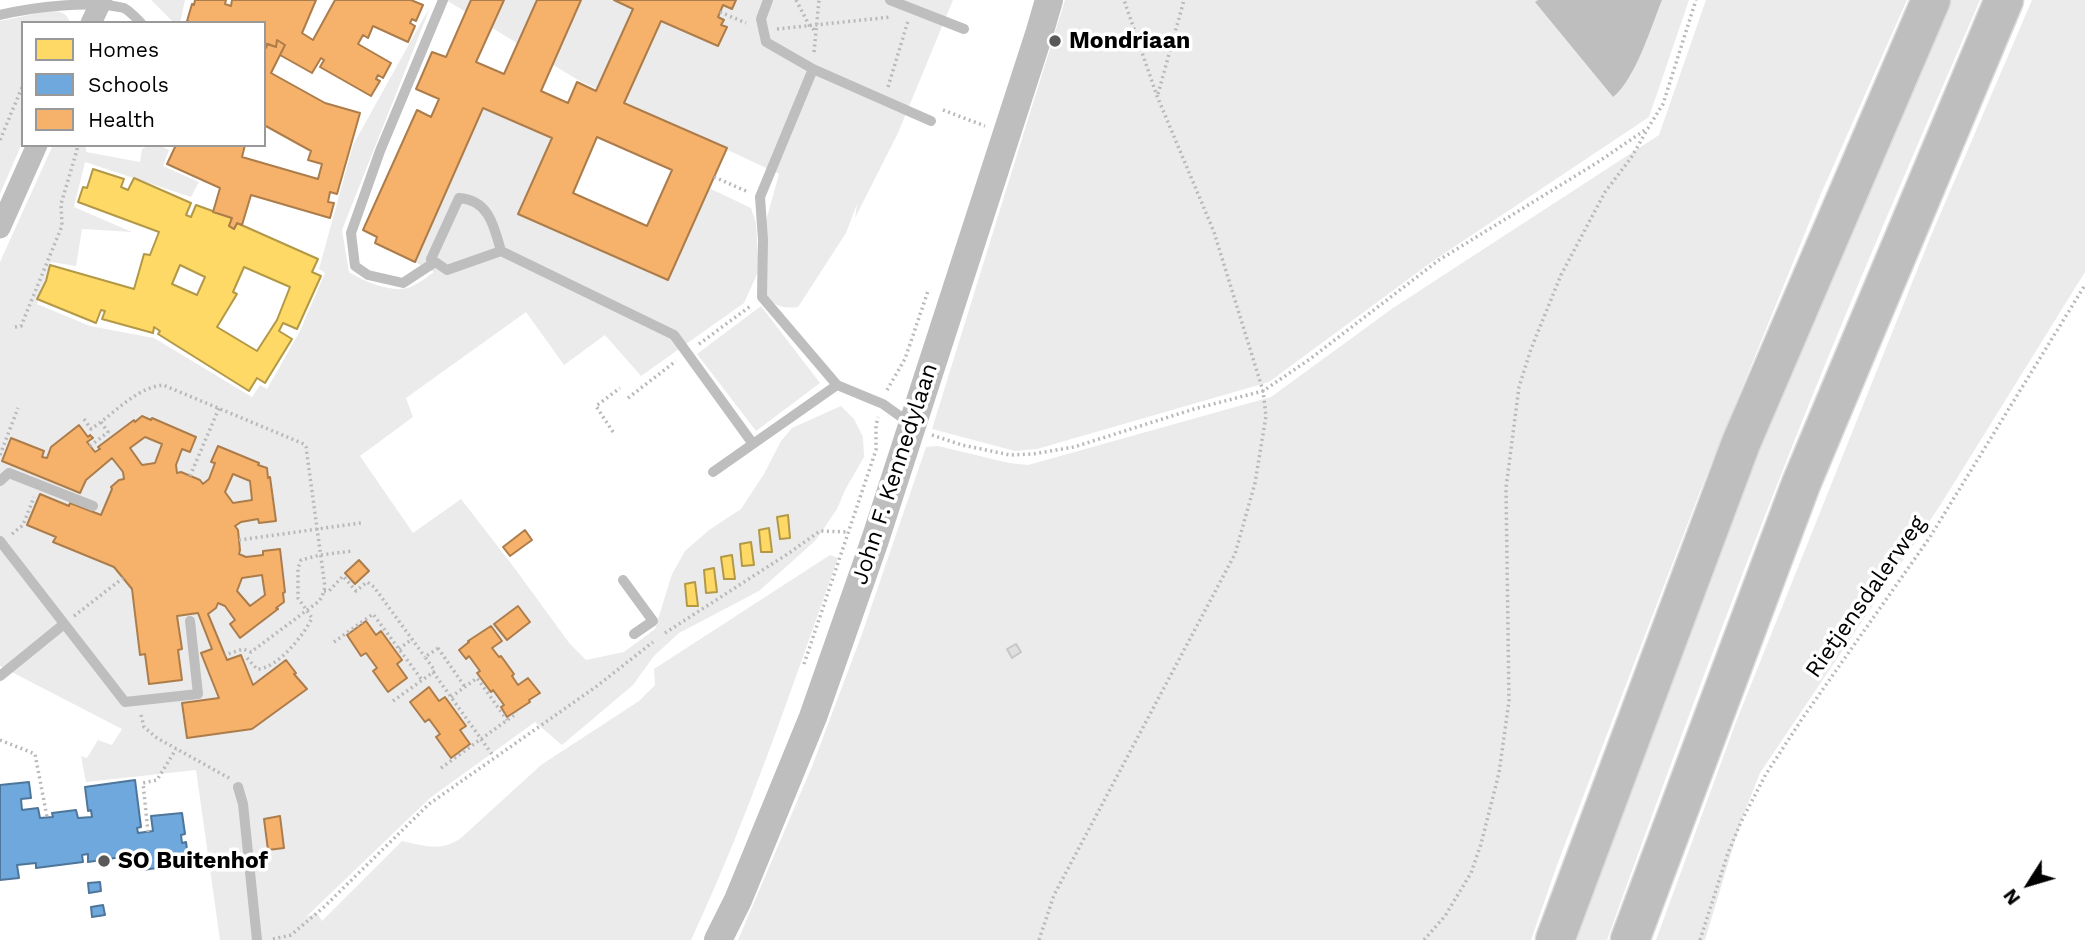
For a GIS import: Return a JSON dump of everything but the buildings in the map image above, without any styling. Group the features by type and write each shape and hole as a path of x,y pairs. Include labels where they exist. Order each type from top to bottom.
{"highway":[{"path":"1555,940 1741,443 1931,0"},
{"path":"1630,940 1801,484 2004,0"}],"street":[{"name":"John F. Kennedylaan","path":"718,940 738,900 813,717 912,425 993,125 1049,0"},
{"path":"92,21 101,1"},
{"path":"0,228 36,147"}],"lane":[{"path":"435,262 403,283 368,275 355,266 351,233 380,151 443,0"},
{"path":"768,0 761,19 766,42 813,68 931,121"},
{"path":"890,0 911,12 964,29"},
{"path":"0,15 44,5 101,1 126,9 139,21"},
{"path":"813,68 760,197 763,240 762,297 837,385 883,404 912,425"},
{"path":"501,251 447,270 430,259 459,198 472,198 487,211 501,251 674,335 753,444"},
{"path":"713,472 837,385"},
{"path":"0,481 9,473 93,506"},
{"path":"1,542 125,702 198,694 190,621"},
{"path":"623,580 653,621 634,634"},
{"path":"0,676 64,624"},
{"path":"238,787 243,804 257,940"}],"path":[{"path":"796,0 809,25 816,32"},
{"path":"813,68 819,0"},
{"path":"1039,940 1054,895 1235,554 1257,470 1266,416 1263,391 1214,232 1157,96 1124,0"},
{"path":"1157,96 1184,0"},
{"path":"1424,940 1445,916 1471,873 1499,773 1509,701 1506,488 1520,387 1531,349 1560,275 1605,192 1631,158 1663,104 1696,0"},
{"path":"720,12 764,31 911,12 884,100"},
{"path":"0,140 21,90"},
{"path":"937,108 993,125"},
{"path":"912,425 930,435 962,445 1010,455 1033,454 1074,447 1194,409 1263,391 1310,359 1439,260 1598,162 1647,128"},
{"path":"15,327 21,326 62,226 61,204 76,147"},
{"path":"714,177 760,197"},
{"path":"800,674 876,450 876,426 888,386 905,359 932,282"},
{"name":"Rietjensdalerweg","path":"1700,940 1728,853 1766,774 1930,537 2085,285"},
{"path":"84,419 91,429 144,390 163,385 306,447 324,591 318,603 251,652 243,649 225,655"},
{"path":"613,432 596,406 620,388"},
{"path":"0,455 18,408"},
{"path":"190,476 219,408"},
{"path":"90,446 108,432 101,422"},
{"path":"1,542 23,525 39,485"},
{"path":"239,540 361,523"},
{"path":"271,940 291,935 324,907 429,804 597,686 662,635 820,531 849,532"},
{"path":"247,658 257,669 264,668 290,648 308,628 312,618 298,598 298,568 301,560 352,551"},
{"path":"324,591 329,591 343,576 356,591 367,582 374,587 435,671 393,701"},
{"path":"64,624 123,578"},
{"path":"334,642 373,614 422,680"},
{"path":"399,649 412,639"},
{"path":"425,657 439,648 465,687"},
{"path":"432,673 494,757"},
{"path":"451,697 477,678 507,720"},
{"path":"138,700 144,727 157,738 229,777 238,787"},
{"path":"440,768 517,713"},
{"path":"0,740 35,754 47,817"},
{"path":"148,832 142,783 157,780 176,749"}],"shaded area":[{"path":"151,0 185,0 180,21 172,21"},
{"path":"446,0 953,0 898,133 855,218 857,204 846,233 798,307 781,306 770,300 758,272 744,303 641,376 605,335 564,365 526,312 406,398 413,417 360,456 413,533 461,499 570,644 586,660 624,652 655,629 672,574 685,551 709,530 741,509 781,441 792,428 841,406 854,419 863,437 864,457 837,509 816,540 759,591 679,633 654,656 633,685 562,745 535,722 430,798 306,917 317,913 322,921 402,841 440,846 461,838 541,765 639,701 655,685 654,669 830,555 838,558 787,703 732,846 691,940 220,940 196,770 86,782 81,756 87,758 98,740 112,745 122,729 0,666 0,262 52,147 86,147 86,152 140,162 142,149 147,147 169,150 163,166 199,182 191,197 85,162 74,207 132,232 82,229 76,266 51,262 37,304 90,326 154,338 252,397 260,385 267,389 299,333 325,273 319,269 353,145 430,8 342,230 349,272 370,283 403,289 413,286 434,272 415,262 483,108 552,138 519,214 668,280 709,188 751,208 756,223 758,259 779,174 578,80"},
{"path":"1065,0 1538,0 1536,2 1613,97 1631,75 1662,0 1689,0 1649,117 1433,261 1269,382 1037,449 1015,451 932,429"},
{"path":"1662,0 1635,66 1613,97 1535,2"},
{"path":"1706,0 1907,0 1820,196 1699,494 1557,865 1531,940 738,940 813,764 862,634 926,447 938,446 1028,465 1271,397 1393,308 1659,135"},
{"path":"1948,0 1980,0 1801,424 1702,681 1607,940 1570,940 1681,635"},
{"path":"2032,0 2085,0 2085,272 1941,504 1760,773 1740,824 1705,940 1656,940 1736,722 1930,238"},
{"path":"49,11 64,14 69,21 21,21 21,146 0,194 0,21"},
{"path":"761,306 820,383 756,431 697,354"}],"place":[{"name":"Mondriaan","path":"1055,41"},
{"name":"SO Buitenhof","path":"104,861"}]}
